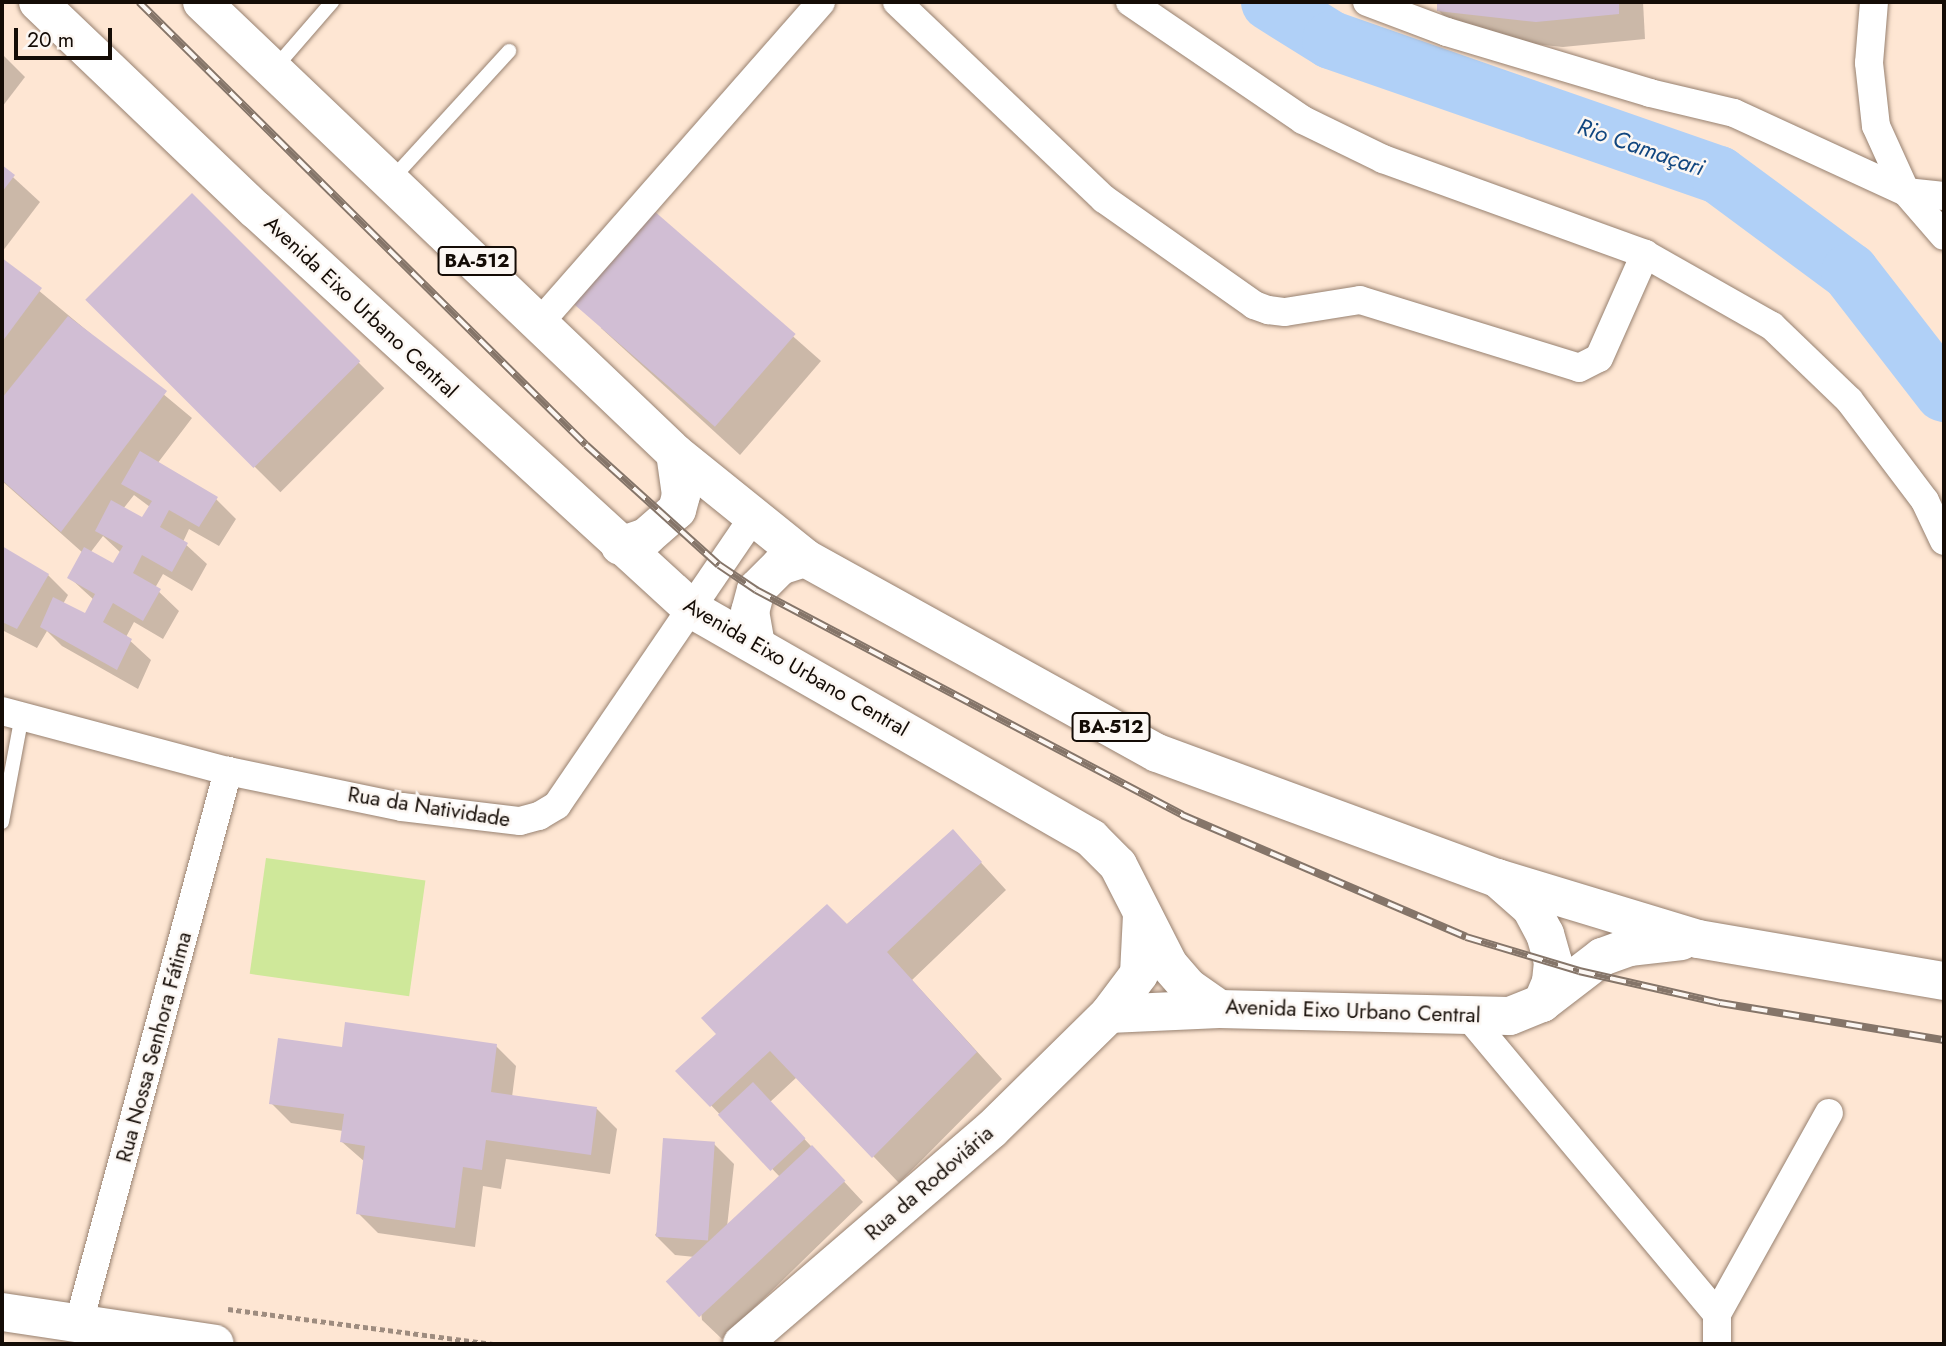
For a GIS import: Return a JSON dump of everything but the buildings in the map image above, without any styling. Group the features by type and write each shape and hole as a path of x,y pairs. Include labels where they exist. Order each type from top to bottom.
{"main road":[{"name":"Avenida Eixo Urbano Central","path":"38,2 620,546 693,610 1091,838 1118,865 1169,965 1188,987 1219,1009 1468,1016 1526,1009"},
{"name":"BA-512","path":"202,2 541,321 675,453 753,519 805,558 1157,753 1497,878 1531,908 1545,934 1553,962 1551,982 1526,1009"},
{"path":"620,546 646,537 677,510 681,495 675,453"},
{"path":"756,645 750,612 756,590 780,566 805,558"},
{"path":"1497,878 1699,939 1944,981"},
{"name":"Rua da Rodoviária","path":"742,1344 991,1130 1109,1014 1139,974 1142,915"},
{"path":"1526,1009 1602,957 1629,947 1699,939"},
{"path":"1109,1014 1219,1009"},
{"path":"2,1312 79,1322 218,1326"}],"street":[{"path":"541,321 821,2"},
{"path":"897,2 1104,199 1254,305 1268,310 1285,312 1360,300 1579,368 1599,358 1645,254"},
{"path":"1130,2 1314,125 1383,159 1645,254 1772,326 1849,400 1924,501 1944,541"},
{"path":"1367,2 1447,32 1650,93 1734,113 1906,192 1944,197"},
{"path":"1874,2 1869,63 1876,126 1906,192 1944,236"},
{"name":"Rua da Natividade","path":"12,713 228,771 402,807 520,821 539,816 557,805 753,519"},
{"name":"Rua Nossa Senhora Fátima","path":"79,1322 228,771"},
{"path":"1509,1065 1526,1009"},
{"path":"1468,1016 1717,1314"},
{"path":"1717,1344 1717,1314 1829,1113"}],"lane":[{"path":"274,69 332,2"},
{"path":"391,180 509,51"},
{"path":"2,822 12,713"}],"path":[{"path":"218,1326 495,1344"}],"green space":[{"path":"266,858 425,880 409,996 250,974"}],"waterway":[{"name":"Rio Camaçari","path":"1270,2 1331,40 1719,175 1850,272 1944,393"}],"railway":[{"path":"139,2 586,445 719,565 756,590 1182,815 1466,937 1579,971 1720,1003 1944,1040"}]}
